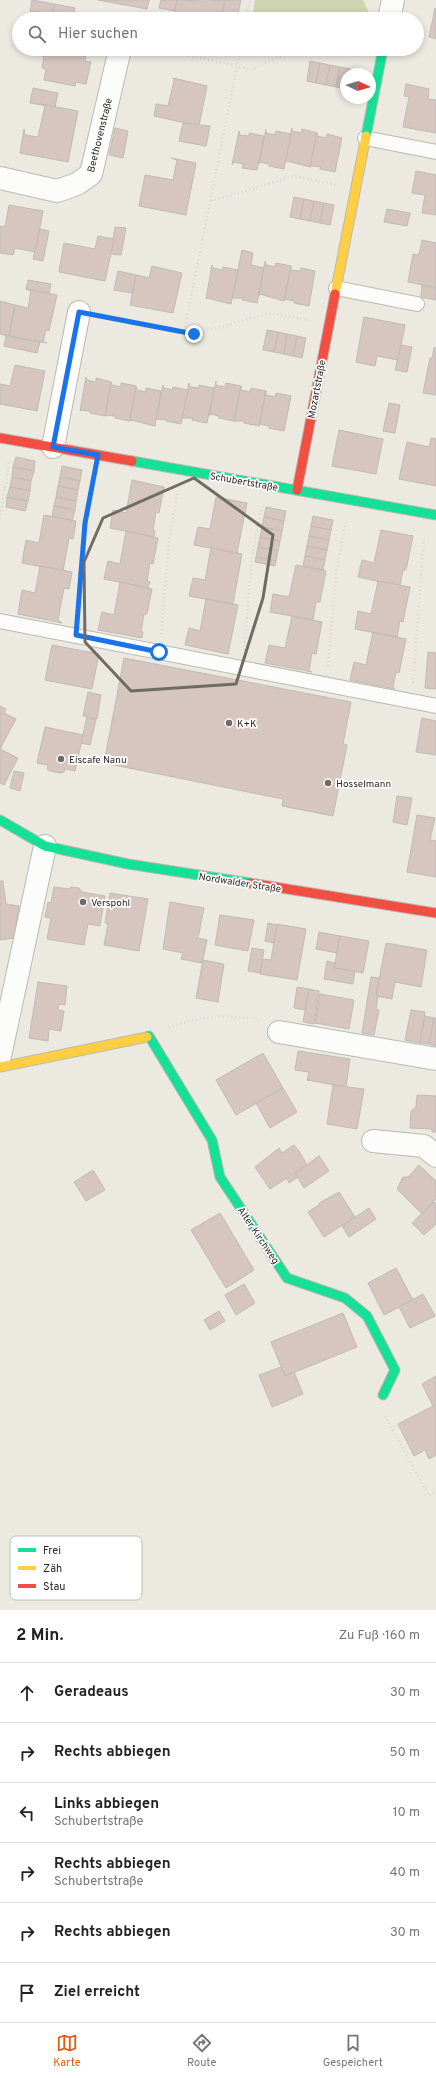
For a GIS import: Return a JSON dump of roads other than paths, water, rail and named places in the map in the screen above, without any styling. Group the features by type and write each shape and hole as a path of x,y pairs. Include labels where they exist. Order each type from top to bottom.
{"street":[{"path":"390,12 393,0"},
{"name":"Beethovenstraße","path":"0,178 57,191 77,184 91,174 118,56"},
{"name":"Mozartstraße","path":"297,490 382,56"},
{"path":"53,447 79,312"},
{"name":"Schubertstraße","path":"0,438 436,515"},
{"name":"Nordwalder Straße","path":"0,820 45,846 128,864 436,913"},
{"path":"0,1056 45,846"},
{"path":"279,1032 436,1059"},
{"name":"Alter Kirchweg","path":"0,1067 149,1036 212,1140 220,1177 287,1278 345,1298 367,1316 395,1370 383,1395"},
{"path":"373,1141 424,1146 436,1156"}],"lane":[{"path":"365,138 436,152"},
{"path":"336,288 417,304"},
{"path":"0,621 436,706"}],"place":[{"name":"K+K","path":"229,723"},
{"name":"Eiscafe Nanu","path":"61,759"},
{"name":"Hosselmann","path":"328,783"},
{"name":"Verspohl","path":"83,902"}]}
